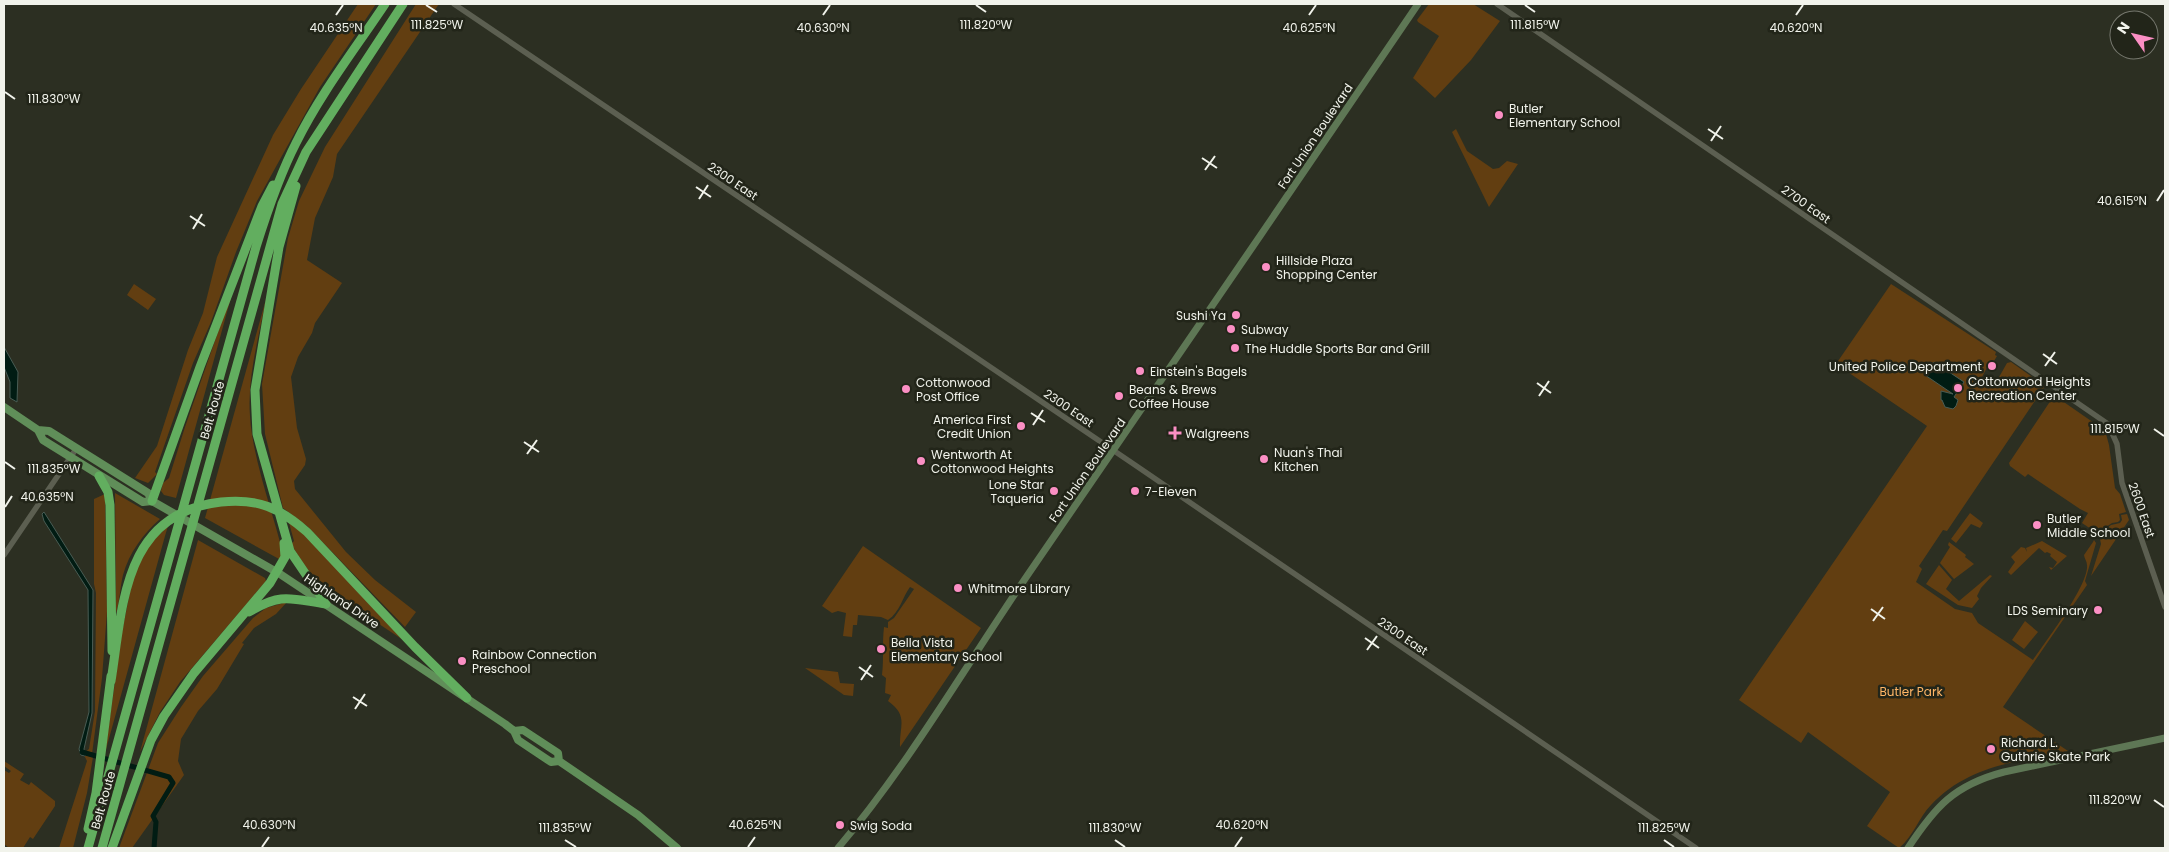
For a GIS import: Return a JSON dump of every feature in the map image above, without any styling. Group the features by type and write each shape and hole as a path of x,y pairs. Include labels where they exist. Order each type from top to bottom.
{"highway":[{"name":"Belt Route","path":"88,848 269,206 296,143 324,96 385,4"},
{"name":"Belt Route","path":"102,848 282,204 306,152 403,4"},
{"path":"156,503 200,367 214,335 262,206 296,143"},
{"path":"306,152 279,247 255,390 258,434 284,535 294,557 326,604"},
{"path":"99,476 108,492 110,505 111,681"},
{"path":"83,848 96,793 127,582 136,560 146,543 172,518 212,503 238,501 258,503 276,509 307,532 415,647 466,698"},
{"path":"112,848 151,740 164,716 194,672 270,583 285,557 284,535"},
{"path":"243,616 267,602 278,599 293,599 326,604"}],"main road":[{"name":"Fort Union Boulevard","path":"838,848 906,758 1027,576 1418,4"},
{"name":"Highland Drive","path":"4,407 38,430 49,431 148,493 156,503 277,572 514,731 523,730 558,753 559,761 638,815 677,848"},
{"name":"Highland Drive","path":"38,430 43,440 99,476 143,502 156,503"},
{"path":"1908,848 1934,811 1959,791 1980,779 2010,770 2165,738"}],"street":[{"name":"2300 East","path":"454,4 1696,848"},
{"name":"2700 East","path":"1497,4 2105,421"},
{"name":"2600 East","path":"2105,421 2116,438 2122,483 2165,607"},
{"path":"4,555 76,449"}],"green space":[{"path":"358,4 376,4 320,87 257,201 236,252 211,322 193,363 155,472 157,474 148,483 135,478 157,446 188,350 203,313 217,257 273,135 301,89"},
{"path":"416,4 439,4 337,154 333,177 315,218 307,260 342,283 315,323 312,333 298,357 291,377 297,428 306,459 305,465 294,481 295,489 346,552 375,580 416,612 405,627 307,526 283,508 265,434 262,384 288,238 299,201 325,147"},
{"path":"1429,4 1473,4 1500,21 1471,60 1435,98 1413,78 1439,36 1417,20"},
{"path":"1456,129 1467,151 1493,169 1499,168 1507,161 1518,164 1489,207 1452,132"},
{"path":"235,283 176,498 164,495 161,491 163,483 169,478"},
{"path":"134,284 156,299 148,310 127,295"},
{"name":"Butler Park","path":"1891,284 1996,352 1995,355 1997,356 1994,361 1991,360 1982,377 1994,386 2007,363 2011,362 2045,386 1947,531 1943,530 1919,566 1922,569 1916,582 1955,609 1972,613 1978,623 2033,660 2081,586 2086,574 2087,564 2084,555 2094,540 2096,543 2085,581 2087,585 2003,707 2068,751 1994,767 1977,773 1961,782 1945,792 1931,805 1899,848 1867,826 1890,792 1808,732 1801,743 1739,700 1927,426 1836,364"},
{"path":"266,299 252,372 250,416 258,464 281,546 281,557 279,559 205,518"},
{"path":"2058,398 2097,425 2106,434 2115,488 2120,494 2126,512 2119,514 2120,520 2118,522 2112,523 2097,533 2082,523 2088,513 2028,474 2025,477 2010,466 2009,463 2051,400"},
{"path":"115,493 160,519 142,538 129,559 123,575 116,613"},
{"path":"105,494 107,612 102,678 92,754 85,752 89,749 95,711 96,593 94,584 94,499"},
{"path":"1970,513 1983,523 1980,528 1971,524 1956,543 1951,539"},
{"path":"2127,514 2129,520 2091,576 2101,544 2099,534 2111,525 2120,523 2122,520 2121,515"},
{"path":"288,519 296,525 403,640 328,590 317,580 291,544 294,541"},
{"path":"168,526 105,753 122,632 137,557"},
{"path":"198,540 265,578 266,581 180,682 160,712 140,752"},
{"path":"2042,541 2067,556 2051,570 2049,567 2053,568 2057,562 2050,556 2051,554 2045,553 2039,548 2011,575 2008,572 2015,562 2011,557 2021,547 2025,548 2027,552 2026,548"},
{"path":"1949,542 1974,564 1954,579 1940,563 1950,547 1948,545"},
{"path":"863,546 981,628 900,747 901,717 895,706 888,701 891,695 885,693 886,678 882,675 883,633 884,627 888,628 888,622 894,618 914,589 910,587 896,613 888,620 881,617 858,615 857,625 853,625 852,637 843,636 846,613 838,611 832,613 822,606"},
{"path":"1939,565 1952,580 1946,589 1959,601 1990,575 1992,576 1981,588 1977,596 1979,599 1972,608 1958,605 1926,584"},
{"path":"287,602 276,614 254,628 242,643 244,644 217,689 198,711 181,739 178,761 184,775 132,848 119,848 158,743 181,707 203,676 253,618 266,608"},
{"path":"2025,621 2038,632 2024,649 2012,640"},
{"path":"805,668 838,672 840,683 854,684 853,696 844,695"},
{"path":"84,755 93,757 87,793 73,848 59,848 87,761"},
{"path":"4,761 24,774 20,780 29,785 31,782 55,801 55,806 33,839 30,837 23,848 9,848 4,844 4,770 9,773 11,771 4,766"}],"shaded area":[{"path":"4,347 18,372 17,402 10,398 10,382 4,367"},
{"path":"1934,362 1964,382 1954,397 1958,400 1953,409 1945,407 1941,400 1941,391 1953,394 1925,375"},
{"path":"44,512 93,590 92,713 84,749 84,752 87,753 85,756 81,755 79,749 89,712 88,590 44,521 42,514"}],"waterway":[{"path":"82,752 169,777 173,783 153,816 156,822 154,848"}],"place":[{"name":"Butler Elementary School","path":"1499,115"},
{"name":"Hillside Plaza Shopping Center","path":"1266,267"},
{"name":"Sushi Ya","path":"1236,315"},
{"name":"Subway","path":"1231,329"},
{"name":"The Huddle Sports Bar and Grill","path":"1235,348"},
{"name":"United Police Department","path":"1992,366"},
{"name":"Einstein's Bagels","path":"1140,371"},
{"name":"Cottonwood Heights Recreation Center","path":"1958,388"},
{"name":"Cottonwood Post Office","path":"906,389"},
{"name":"Beans & Brews Coffee House","path":"1119,396"},
{"name":"America First Credit Union","path":"1021,426"},
{"name":"Walgreens","path":"1175,433"},
{"name":"Nuan's Thai Kitchen","path":"1264,459"},
{"name":"Wentworth At Cottonwood Heights","path":"921,461"},
{"name":"Lone Star Taqueria","path":"1054,491"},
{"name":"7-Eleven","path":"1135,491"},
{"name":"Butler Middle School","path":"2037,525"},
{"name":"Whitmore Library","path":"958,588"},
{"name":"LDS Seminary","path":"2098,610"},
{"name":"Bella Vista Elementary School","path":"881,649"},
{"name":"Rainbow Connection Preschool","path":"462,661"},
{"name":"Richard L. Guthrie Skate Park","path":"1991,749"},
{"name":"Swig Soda","path":"840,825"}]}
